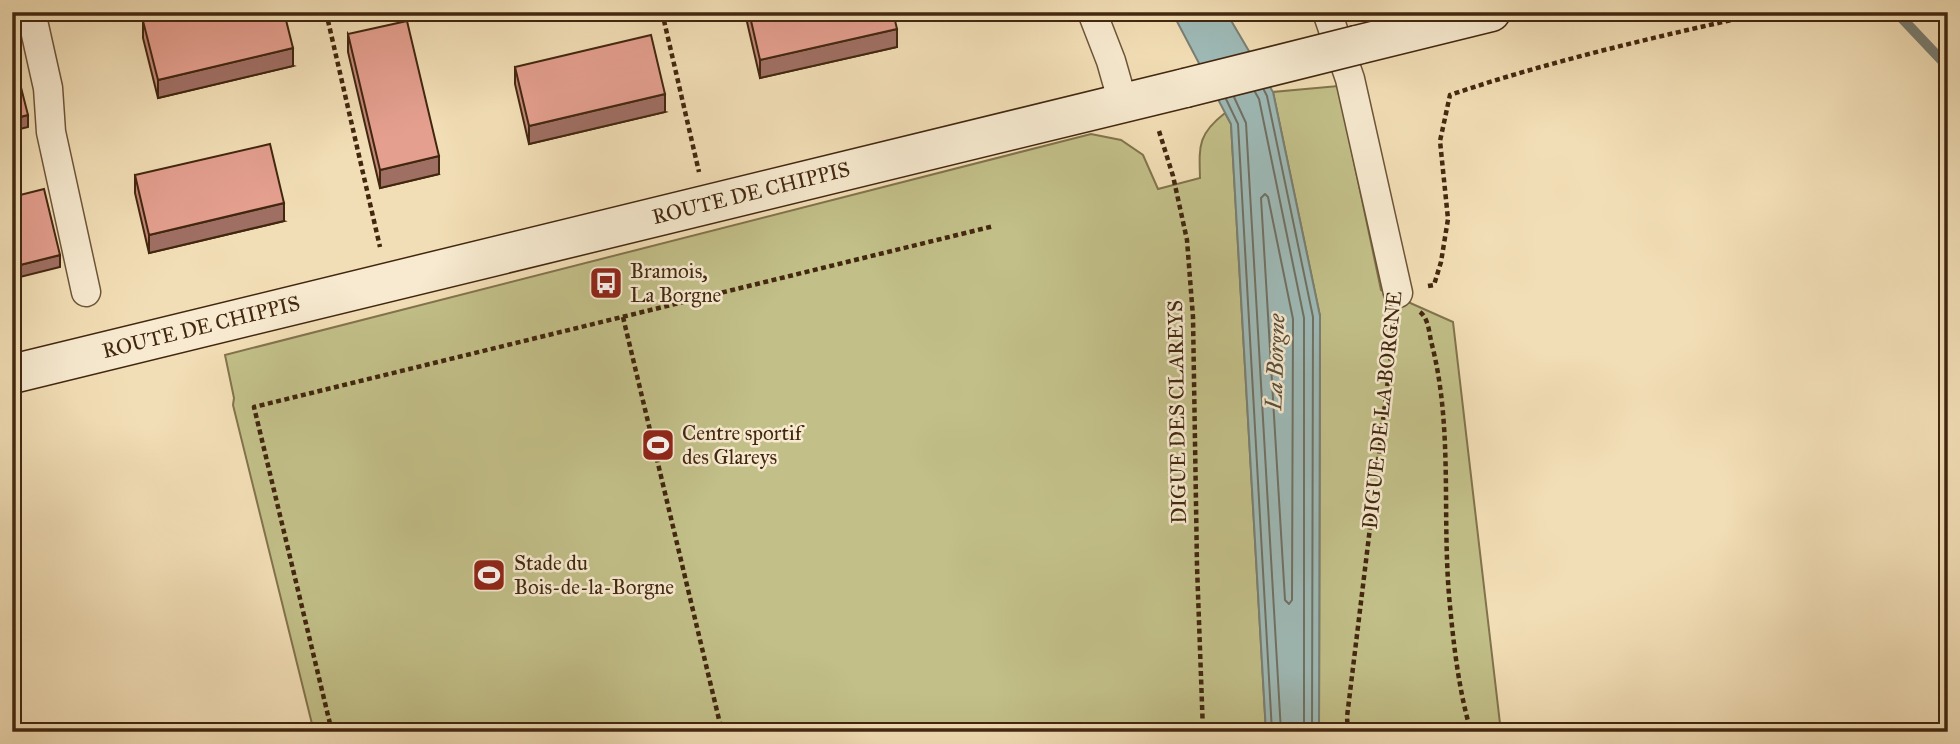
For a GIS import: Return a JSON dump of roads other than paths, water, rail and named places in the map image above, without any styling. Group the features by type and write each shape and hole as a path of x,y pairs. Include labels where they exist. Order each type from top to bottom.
{"street":[{"path":"31,12 48,88 51,132 86,292"},
{"path":"1092,12 1111,61 1136,100"},
{"name":"DIGUE DE LA BORGNE","path":"1327,12 1350,79 1398,293"},
{"name":"ROUTE DE CHIPPIS","path":"12,374 1491,12"}],"water":[{"name":"La Borgne","path":"1172,12 1226,12 1273,92 1320,316 1319,732 1266,732 1231,124"}],"waterway":[{"path":"1896,12 1948,67"}],"place":[{"name":"Bramois, La Borgne","path":"606,283"},
{"name":"Centre sportif des Glareys","path":"658,445"},
{"name":"Stade du Bois-de-la-Borgne","path":"489,575"}]}
